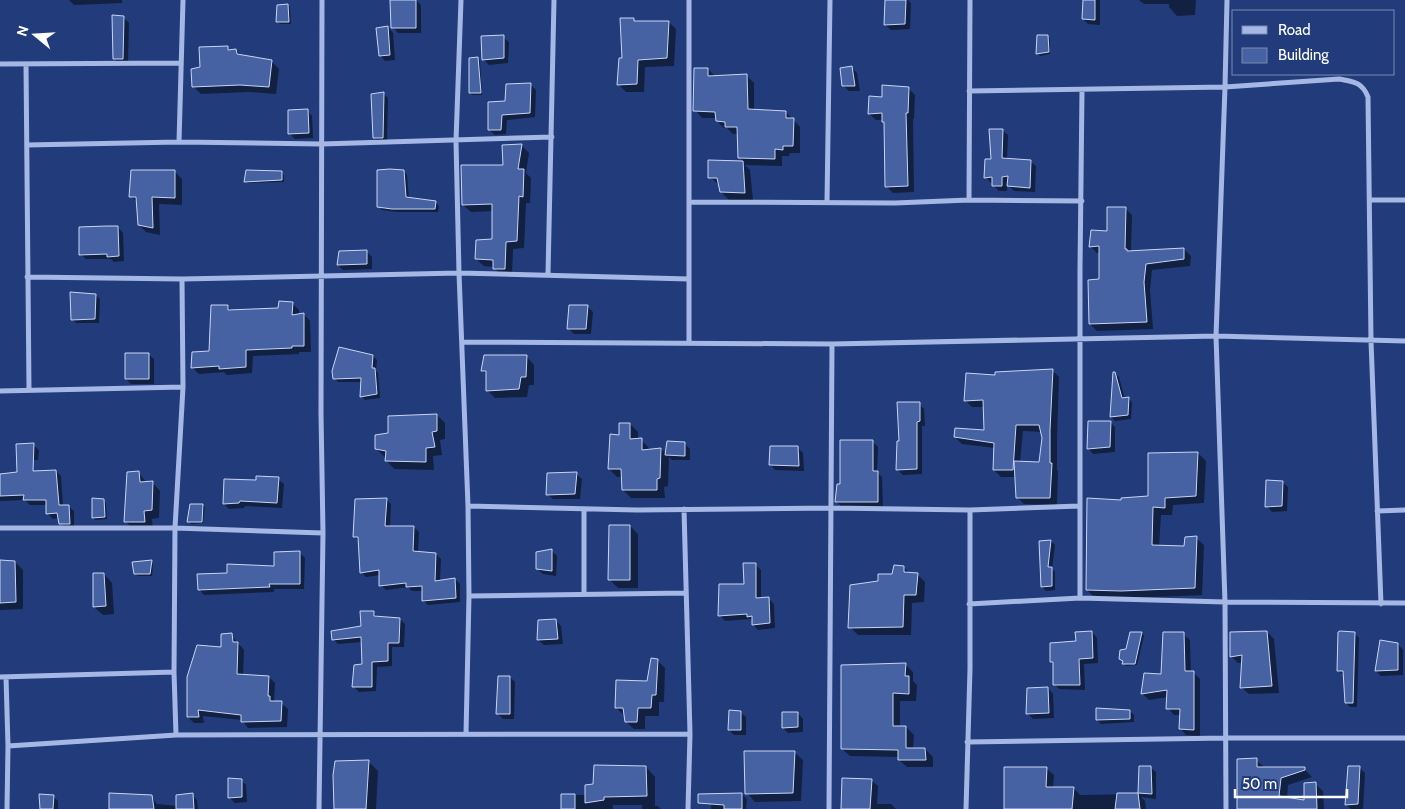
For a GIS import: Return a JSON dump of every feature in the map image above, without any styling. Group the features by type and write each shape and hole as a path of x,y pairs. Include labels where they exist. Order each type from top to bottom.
{"street":[{"path":"178,142 183,0"},
{"path":"319,809 323,533 321,413 322,0"},
{"path":"461,0 456,141 468,506 469,596 466,734"},
{"path":"548,274 554,0"},
{"path":"689,0 689,342"},
{"path":"827,202 830,0"},
{"path":"969,200 970,0"},
{"path":"1226,809 1225,602 1216,336 1226,87 1227,0"},
{"path":"0,64 181,63"},
{"path":"26,64 28,389"},
{"path":"969,91 1226,87 1340,79 1354,82 1365,88 1368,97 1371,341 1382,604"},
{"path":"1080,598 1082,90"},
{"path":"27,145 178,142 322,144 552,138"},
{"path":"1370,200 1405,200"},
{"path":"690,202 1082,201"},
{"path":"26,277 182,279 459,273 689,279"},
{"path":"176,735 174,672 175,528 183,387 182,279"},
{"path":"463,342 832,344 1216,336 1405,341"},
{"path":"829,809 832,344"},
{"path":"0,391 183,387"},
{"path":"468,506 637,510 832,508 970,510 1079,506"},
{"path":"584,509 584,594"},
{"path":"684,509 690,734 688,809"},
{"path":"966,809 970,510"},
{"path":"1377,511 1405,510"},
{"path":"0,528 175,528 323,533"},
{"path":"469,596 686,593"},
{"path":"969,604 1080,598 1225,602 1405,603"},
{"path":"7,809 8,746 3,677 174,672"},
{"path":"8,746 176,735 690,734"},
{"path":"967,742 1226,738 1405,738"}],"building":[{"path":"390,0 416,0 416,28 391,28"},
{"path":"885,0 906,0 905,24 884,25"},
{"path":"1083,0 1095,0 1095,20 1082,19"},
{"path":"288,4 289,22 276,22 277,5"},
{"path":"112,15 124,16 123,59 113,59"},
{"path":"620,18 634,18 634,21 669,21 667,58 638,60 637,84 617,85 619,58 622,58"},
{"path":"388,26 390,55 379,56 376,28"},
{"path":"504,35 504,58 482,60 481,36"},
{"path":"1037,35 1048,35 1049,52 1036,54"},
{"path":"228,46 228,50 236,49 237,54 272,60 269,87 240,85 192,87 191,69 200,67 199,47"},
{"path":"478,57 481,93 469,93 469,58"},
{"path":"852,66 855,86 842,86 840,68"},
{"path":"694,68 708,68 708,76 747,74 748,109 786,111 786,118 794,118 793,146 783,146 783,150 775,149 775,159 738,158 737,127 725,127 725,122 716,121 715,112 693,111"},
{"path":"531,83 530,113 502,115 501,130 488,130 488,102 505,101 506,84"},
{"path":"882,85 909,87 908,113 906,113 908,186 885,187 884,122 882,122 882,113 868,114 869,96 882,97"},
{"path":"384,92 383,138 373,138 371,94"},
{"path":"308,109 309,133 288,134 288,110"},
{"path":"989,129 1003,129 1002,158 1031,160 1030,188 1007,186 1008,176 1002,177 1002,186 992,186 992,177 984,178 985,159 991,159"},
{"path":"522,144 518,169 524,169 523,197 519,196 517,241 506,242 505,269 493,269 493,260 475,259 476,240 492,239 492,204 462,205 461,165 503,165 502,145"},
{"path":"708,160 743,161 745,193 720,192 717,178 708,178"},
{"path":"131,170 175,170 175,198 152,197 153,228 138,225 136,197 129,197"},
{"path":"246,170 282,171 282,180 244,182"},
{"path":"377,170 404,170 406,197 436,201 435,209 377,207"},
{"path":"1107,207 1126,207 1125,249 1127,251 1184,248 1184,259 1146,264 1144,282 1147,322 1089,324 1088,280 1099,279 1099,246 1089,247 1091,230 1107,231"},
{"path":"118,226 119,256 107,257 107,254 79,255 79,227"},
{"path":"367,250 367,264 337,265 339,251"},
{"path":"70,292 96,294 95,319 71,320"},
{"path":"279,301 293,302 292,315 304,313 304,346 246,350 246,367 219,369 219,366 191,368 192,352 209,351 211,305 228,305 228,310 278,308"},
{"path":"569,305 588,305 586,329 567,329"},
{"path":"339,347 373,355 372,368 375,368 377,394 360,397 361,378 333,379 332,371"},
{"path":"125,353 149,353 149,379 125,379"},
{"path":"484,355 527,355 526,377 521,377 519,389 486,391 486,371 481,371"},
{"path":"1053,369 1050,430 1050,463 1052,463 1050,498 1016,498 1014,461 1039,462 1042,438 1039,425 1016,425 1013,470 993,470 994,443 954,437 955,428 984,430 983,400 964,401 966,373 995,375 995,372"},
{"path":"1113,372 1115,372 1122,398 1129,397 1128,415 1110,417"},
{"path":"897,402 920,402 920,421 917,422 917,469 896,470 897,441 899,441"},
{"path":"437,414 437,431 432,432 435,447 426,448 426,462 385,461 386,451 375,449 375,435 388,433 388,416"},
{"path":"1088,421 1111,421 1110,447 1087,449"},
{"path":"619,423 630,423 630,439 642,438 642,450 661,448 660,478 657,479 657,490 622,490 621,469 608,469 610,434 619,435"},
{"path":"840,440 873,440 873,471 878,471 878,502 835,502 837,484 840,484"},
{"path":"667,441 685,442 685,456 665,455"},
{"path":"34,443 33,471 56,470 59,505 69,505 70,524 59,524 57,513 46,514 46,500 23,500 24,495 0,496 0,474 17,472 16,444"},
{"path":"770,446 798,446 799,466 769,465"},
{"path":"1198,452 1196,496 1165,498 1165,508 1153,507 1152,545 1184,546 1185,537 1197,536 1195,588 1121,591 1086,590 1087,498 1121,500 1121,498 1148,496 1148,453"},
{"path":"139,471 140,482 153,481 152,510 144,511 145,522 124,522 127,472"},
{"path":"577,472 575,494 546,495 547,473"},
{"path":"256,476 279,477 277,503 240,501 239,503 223,504 224,479 256,480"},
{"path":"1266,480 1283,481 1282,506 1265,507"},
{"path":"92,498 104,499 105,517 92,518"},
{"path":"387,498 385,526 414,526 413,551 436,553 435,581 455,578 456,598 422,601 422,586 406,587 406,583 379,586 379,570 360,573 358,537 353,537 355,499"},
{"path":"190,504 203,504 202,522 187,522"},
{"path":"609,525 630,525 630,580 608,580"},
{"path":"1051,540 1048,567 1052,567 1052,586 1041,587 1039,541"},
{"path":"552,549 552,571 536,569 536,552"},
{"path":"300,551 300,584 269,584 270,587 198,590 197,574 227,573 227,564 274,566 274,552"},
{"path":"0,560 15,561 16,602 0,603"},
{"path":"152,560 150,574 134,574 132,562"},
{"path":"743,563 756,563 756,598 769,597 770,623 752,625 752,616 747,617 747,614 718,616 719,584 744,584"},
{"path":"894,565 904,566 904,572 918,573 916,595 904,595 903,627 848,628 850,585 878,581 878,574 892,574"},
{"path":"93,573 104,573 106,606 93,607"},
{"path":"360,611 374,611 374,616 400,618 399,643 388,643 388,661 372,662 372,687 352,687 354,665 362,664 361,637 332,640 331,631 361,626"},
{"path":"556,619 558,639 537,640 538,620"},
{"path":"1092,631 1093,658 1079,659 1080,685 1053,685 1053,662 1050,662 1050,643 1076,641 1075,632"},
{"path":"1267,631 1272,686 1240,688 1242,655 1230,657 1230,632"},
{"path":"1130,632 1142,632 1135,664 1122,664 1123,661 1119,659 1120,650 1126,649"},
{"path":"1163,632 1184,632 1185,671 1194,671 1194,730 1179,729 1180,709 1166,709 1167,690 1141,694 1144,673 1161,674"},
{"path":"1338,632 1355,632 1353,703 1345,703 1343,671 1337,671"},
{"path":"232,633 233,642 238,642 237,674 269,676 268,696 270,696 270,701 282,701 281,721 241,722 241,715 198,710 199,717 187,717 187,677 197,645 221,647 221,634"},
{"path":"1380,640 1398,643 1398,670 1375,671"},
{"path":"651,658 658,659 656,695 652,695 651,708 638,708 637,722 625,722 623,708 615,708 616,680 647,681"},
{"path":"906,663 905,676 909,676 909,694 893,693 893,726 906,726 906,748 925,748 926,760 898,760 898,750 841,749 841,665"},
{"path":"498,676 510,676 510,714 496,714"},
{"path":"1048,687 1049,713 1026,714 1027,688"},
{"path":"1096,708 1130,710 1130,719 1096,720"},
{"path":"729,710 741,711 741,730 728,730"},
{"path":"782,712 798,712 798,727 782,728"},
{"path":"744,751 795,751 793,793 745,794"},
{"path":"1257,758 1257,767 1305,767 1305,770 1281,778 1279,796 1304,800 1304,783 1316,782 1317,809 1237,809 1237,759"},
{"path":"369,760 366,809 334,809 333,775 335,761"},
{"path":"594,765 646,766 647,796 604,797 604,800 585,803 585,785 593,784"},
{"path":"1139,766 1151,766 1152,794 1138,793"},
{"path":"1348,766 1360,766 1358,804 1345,805"},
{"path":"1004,767 1047,767 1046,787 1074,787 1072,809 1004,809"},
{"path":"228,778 242,779 242,797 228,798"},
{"path":"842,778 872,779 870,809 841,809"},
{"path":"109,793 152,795 154,809 109,809"},
{"path":"193,793 194,809 176,809 176,795"},
{"path":"742,793 742,809 724,809 724,805 698,803 698,794"},
{"path":"1117,793 1138,793 1140,809 1115,809"},
{"path":"39,794 54,795 53,809 40,809"},
{"path":"561,794 575,794 575,809 561,809"}]}
